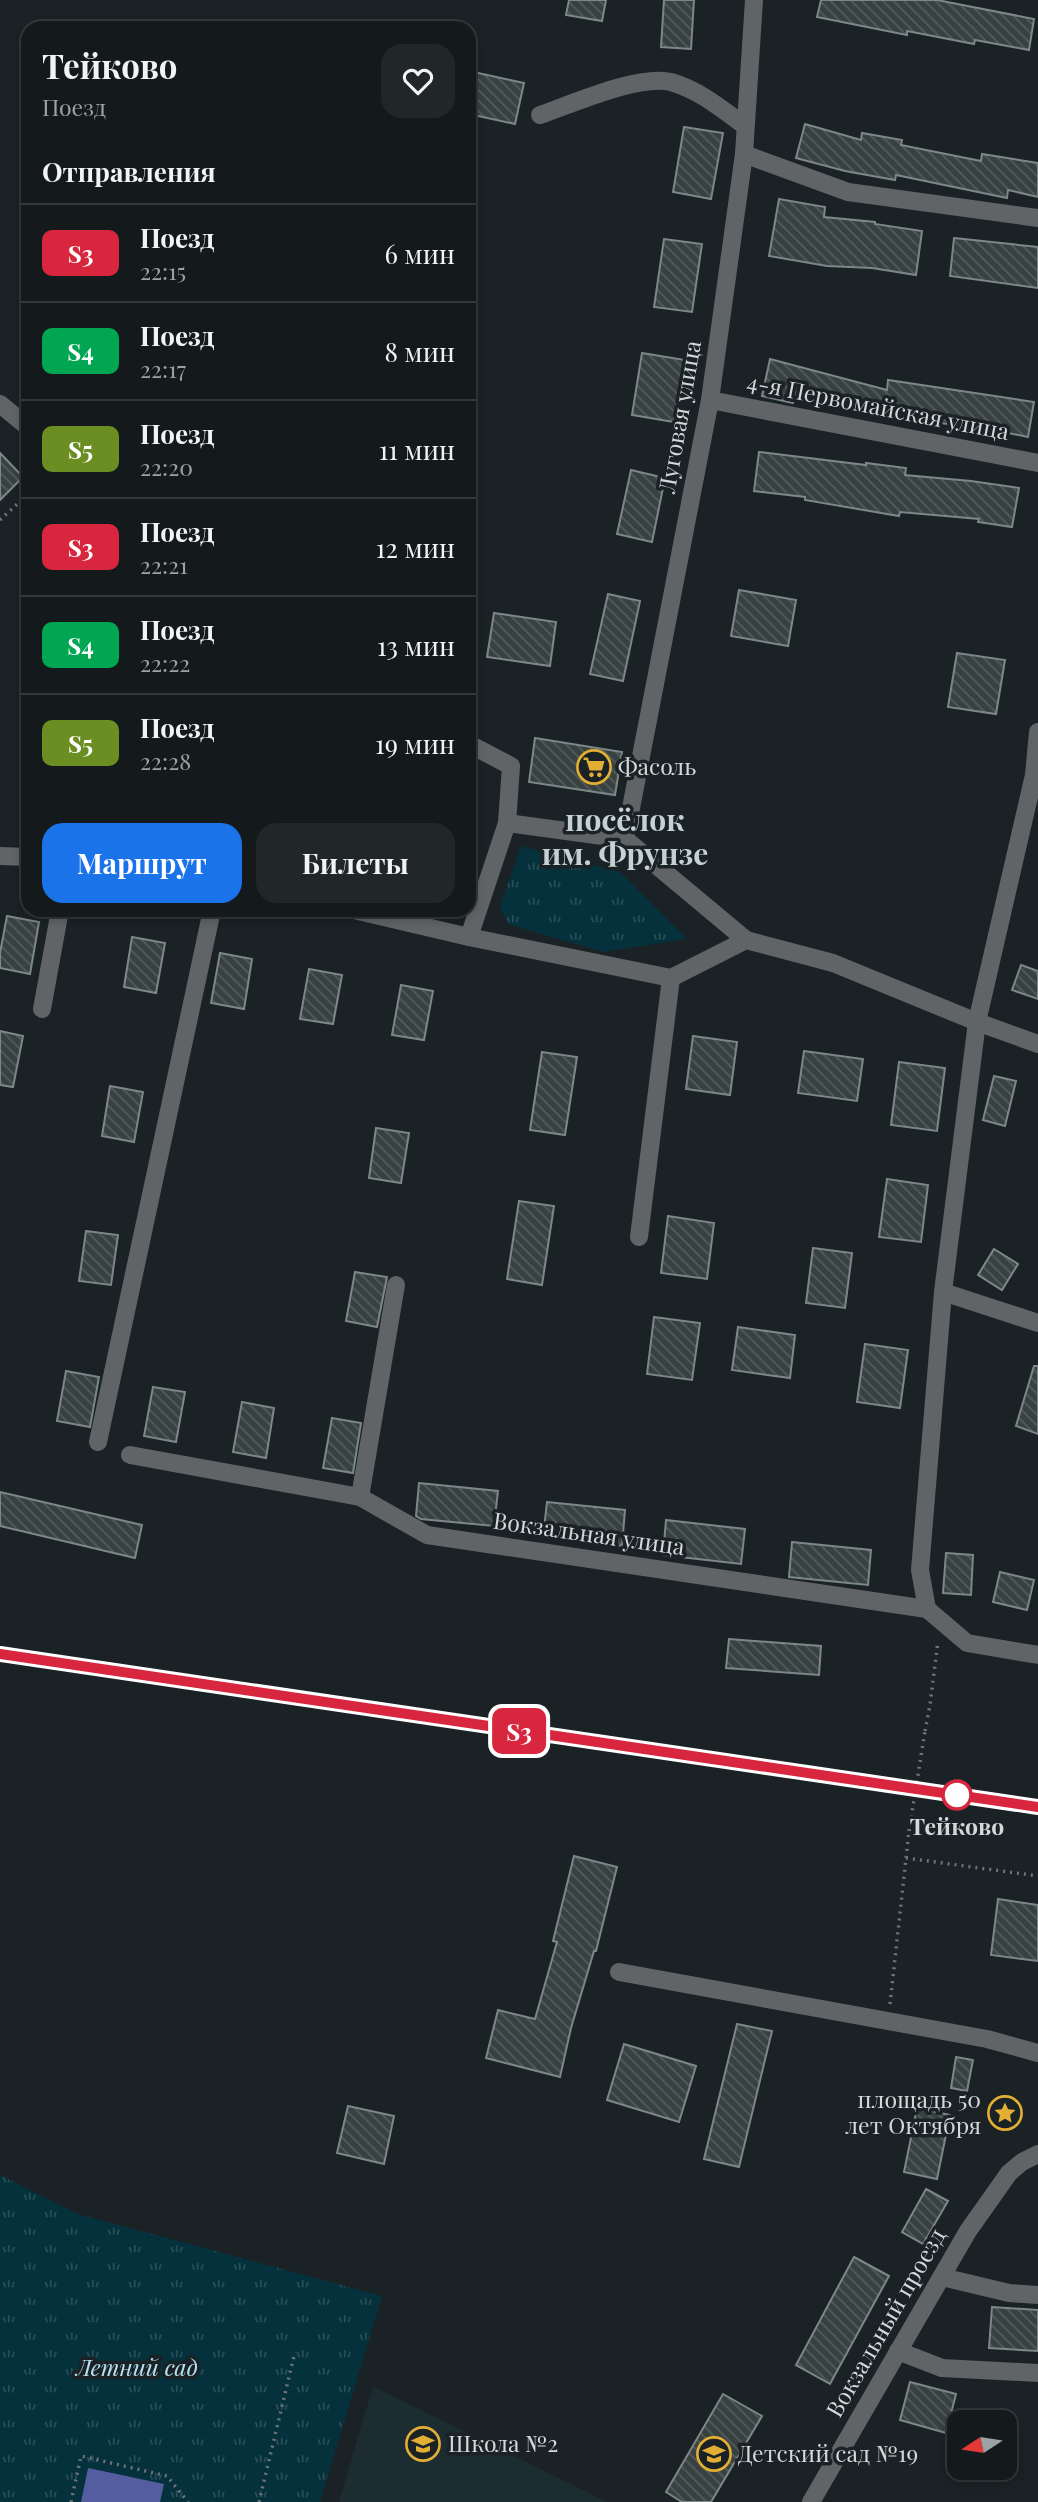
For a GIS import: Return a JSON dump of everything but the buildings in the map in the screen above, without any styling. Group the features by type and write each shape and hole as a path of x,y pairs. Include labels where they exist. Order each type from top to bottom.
{"street":[{"name":"Луговая улица","path":"625,839 710,400 744,154 754,0"},
{"path":"540,115 636,83 668,82 699,93 746,126"},
{"path":"744,154 848,192 1038,218"},
{"name":"4-я Первомайская улица","path":"710,400 1038,463"},
{"path":"0,404 21,421"},
{"path":"1038,732 1036,774 976,1022 943,1292 920,1570 927,1609 967,1643 1038,1654"},
{"path":"476,748 511,766 508,823 476,917"},
{"path":"508,823 625,839 746,940 833,963 976,1022 1038,1044"},
{"path":"0,856 21,858"},
{"path":"42,1009 59,917"},
{"path":"98,1442 210,917"},
{"path":"384,917 671,978 746,940"},
{"path":"469,937 476,917"},
{"path":"639,1237 671,978"},
{"path":"360,1497 397,1285"},
{"path":"943,1292 1038,1323"},
{"name":"Вокзальная улица","path":"130,1455 360,1497 427,1535 927,1609"},
{"path":"619,1972 987,2039 1038,2053"},
{"name":"Вокзальный проезд","path":"811,2502 968,2231 1009,2172 1038,2154"},
{"path":"942,2277 1009,2293 1038,2295"},
{"path":"898,2351 942,2368 1038,2373"}],"path":[{"path":"0,520 21,500"},
{"path":"888,2020 909,1830 938,1641 927,1609"},
{"path":"906,1858 1038,1876"},
{"path":"259,2502 295,2353"},
{"path":"71,2502 81,2456 167,2476 188,2502"}],"shaded area":[{"name":"Школа №2","path":"373,2386 607,2502 339,2502"}],"green space":[{"path":"521,846 620,872 687,939 603,952 508,924 500,907"},
{"name":"Летний сад","path":"0,2175 78,2214 382,2296 320,2502 0,2502"}],"water":[{"path":"88,2468 164,2484 160,2502 81,2502"}],"railway":[{"path":"0,1654 1038,1807"}],"train":[{"name":"S3","path":"0,1654 1038,1807"}],"place":[{"name":"Фасоль","path":"594,767"},
{"name":"Тейково","path":"957,1795"},
{"name":"площадь 50 лет Октября","path":"1005,2113"},
{"name":"Школа №2","path":"423,2444"},
{"name":"Детский сад №19","path":"714,2454"}],"district":[{"name":"посёлок им. Фрунзе","path":"625,838"}]}
